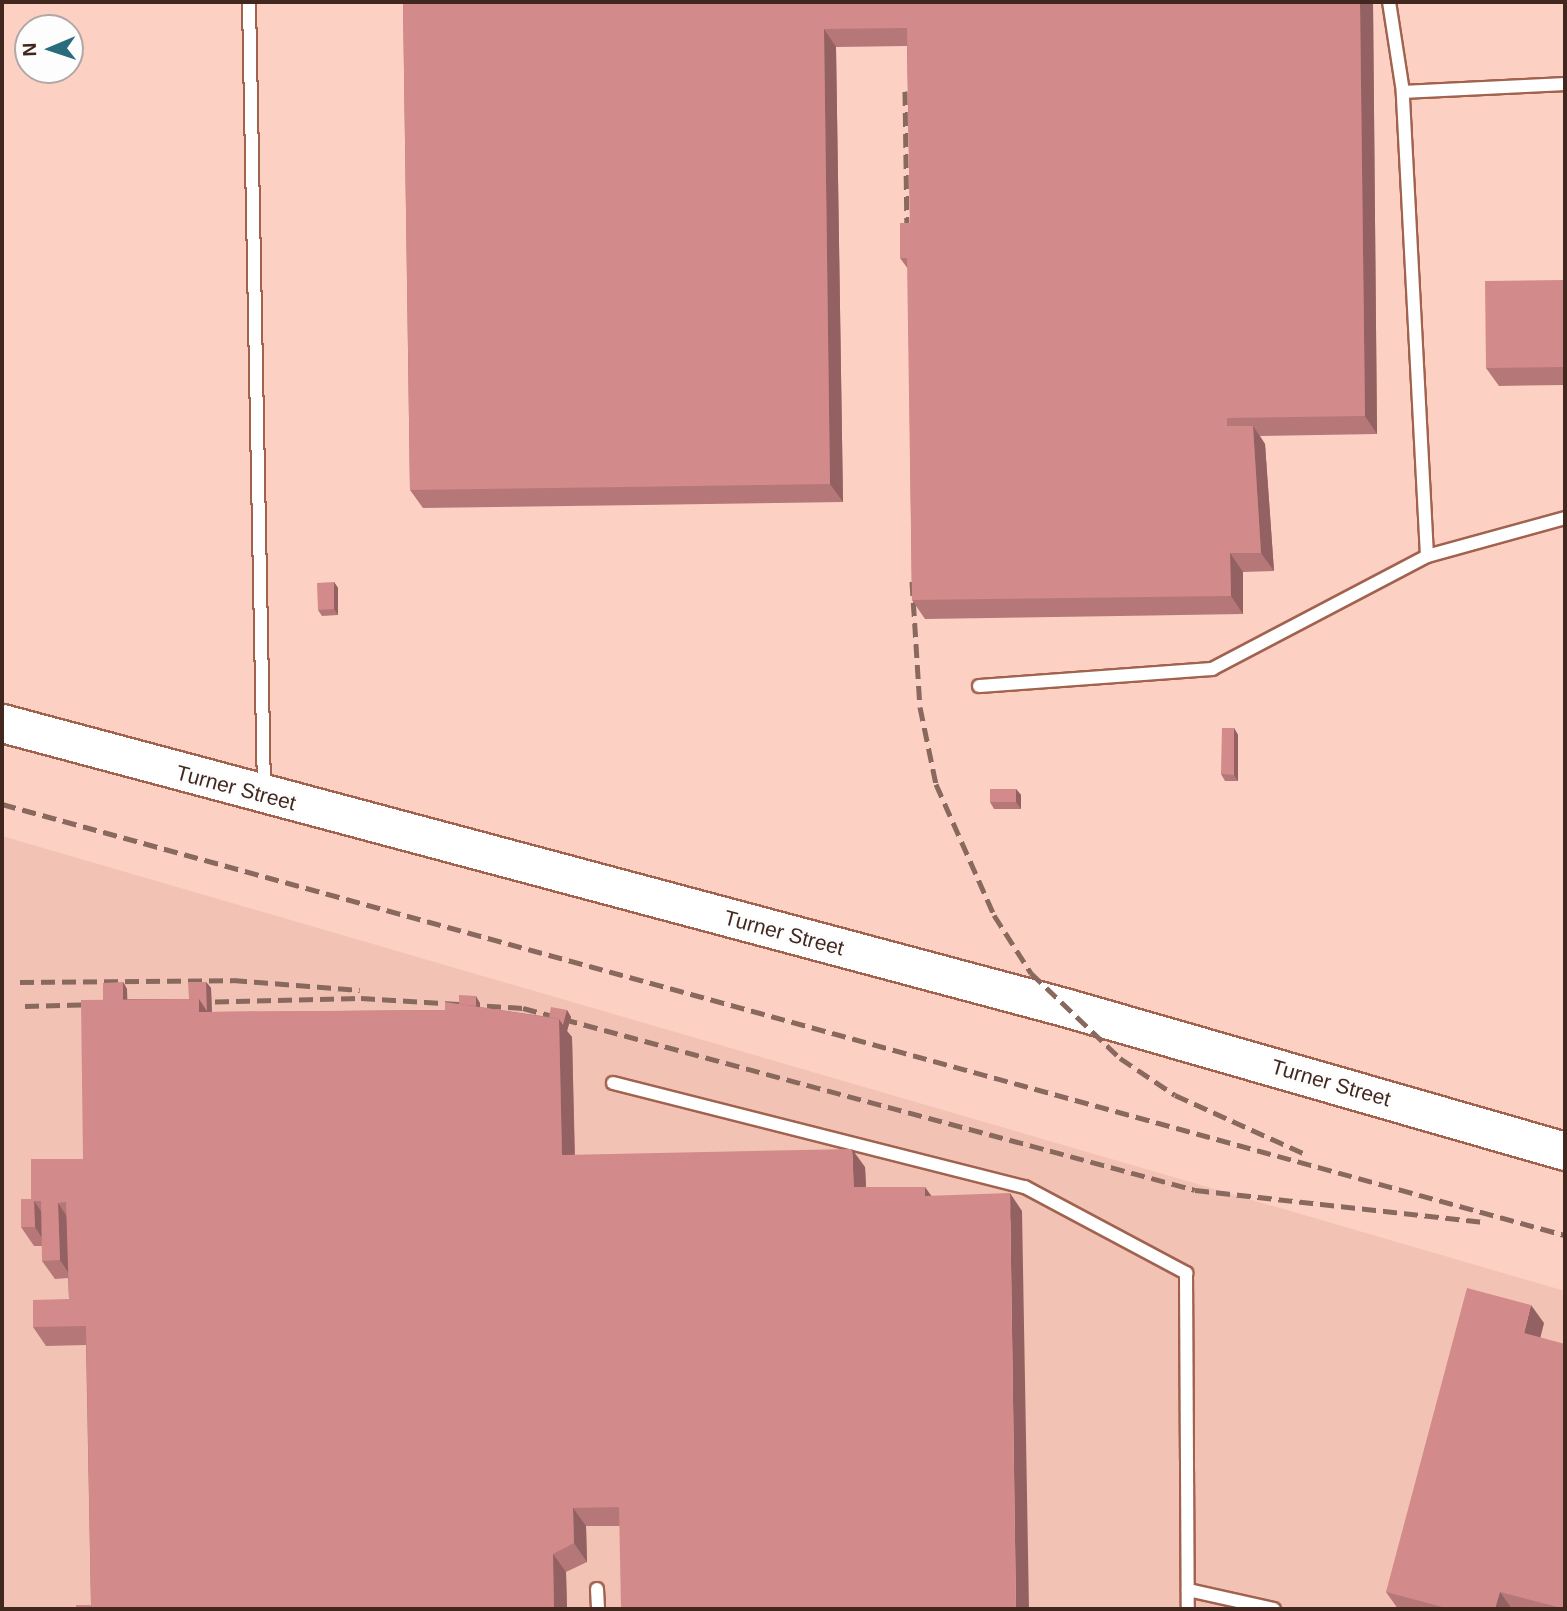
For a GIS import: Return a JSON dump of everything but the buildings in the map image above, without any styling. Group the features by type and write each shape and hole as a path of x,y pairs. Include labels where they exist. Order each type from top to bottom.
{"street":[{"name":"Turner Street","path":"2,723 264,796 1064,1007 1565,1151"}],"lane":[{"path":"248,2 264,796"},
{"path":"1390,2 1403,92 1427,556"},
{"path":"1403,92 1565,84"},
{"path":"979,686 1212,669 1427,556 1565,518"},
{"path":"613,1083 1025,1187 1186,1273 1188,1609"},
{"path":"597,1589 598,1609"},
{"path":"1188,1590 1275,1609"}],"shaded area":[{"path":"2,836 1565,1291 1565,1609 2,1609"}],"railway":[{"path":"905,91 907,242"},
{"path":"912,581 920,707 936,784 994,915 1031,973 1120,1058 1175,1095 1305,1154"},
{"path":"2,804 1565,1235"},
{"path":"20,982 233,980 360,990"},
{"path":"194,1002 361,998 523,1008 1195,1190 1486,1222"},
{"path":"25,1006 99,1004"}]}
